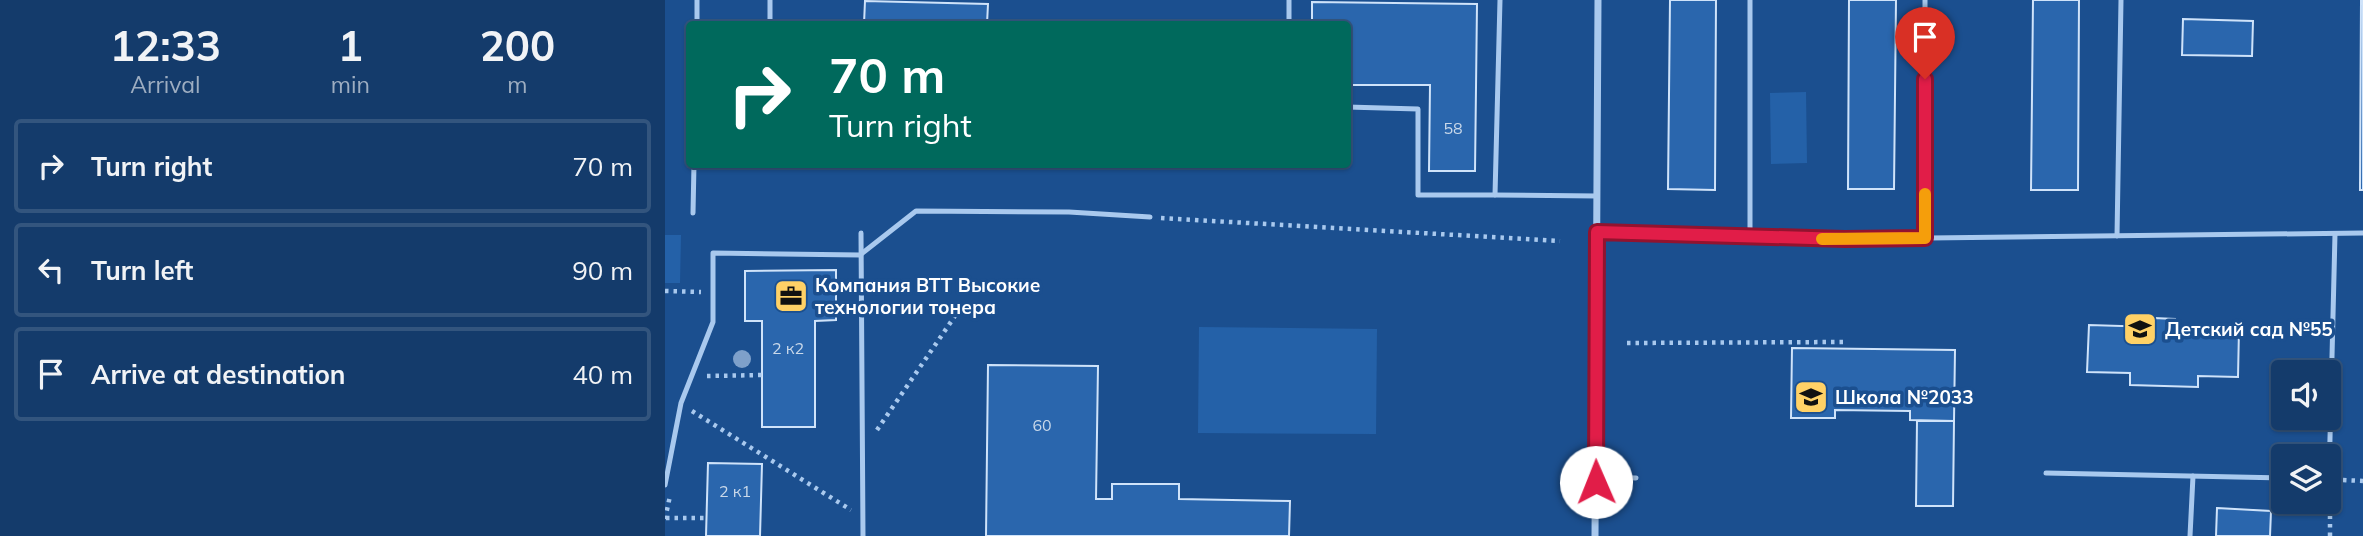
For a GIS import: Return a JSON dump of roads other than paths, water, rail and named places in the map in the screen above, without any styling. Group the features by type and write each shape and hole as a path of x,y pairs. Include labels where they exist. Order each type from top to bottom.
{"street":[{"path":"1595,536 1598,0"}],"lane":[{"path":"697,21 698,0"},
{"path":"770,0 770,21"},
{"path":"1289,0 1289,21"},
{"path":"1495,195 1500,0"},
{"path":"1750,236 1751,0"},
{"path":"1925,0 1925,238"},
{"path":"2117,236 2121,0"},
{"path":"1351,107 1418,109 1417,195 1597,196"},
{"path":"693,213 694,168"},
{"path":"665,485 681,403 713,322 713,253 860,255 916,211 1069,212 1150,217"},
{"path":"1597,232 1925,238 2363,233"},
{"path":"860,233 863,536"},
{"path":"2331,444 2335,233"},
{"path":"2046,473 2271,478"},
{"path":"2190,536 2193,476"},
{"path":"1595,477 1636,478"}],"place":[{"name":"Компания ВТТ Высокие технологии тонера","path":"791,296"},
{"name":"Детский сад №55","path":"2140,329"},
{"name":"Школа №2033","path":"1811,397"}]}
